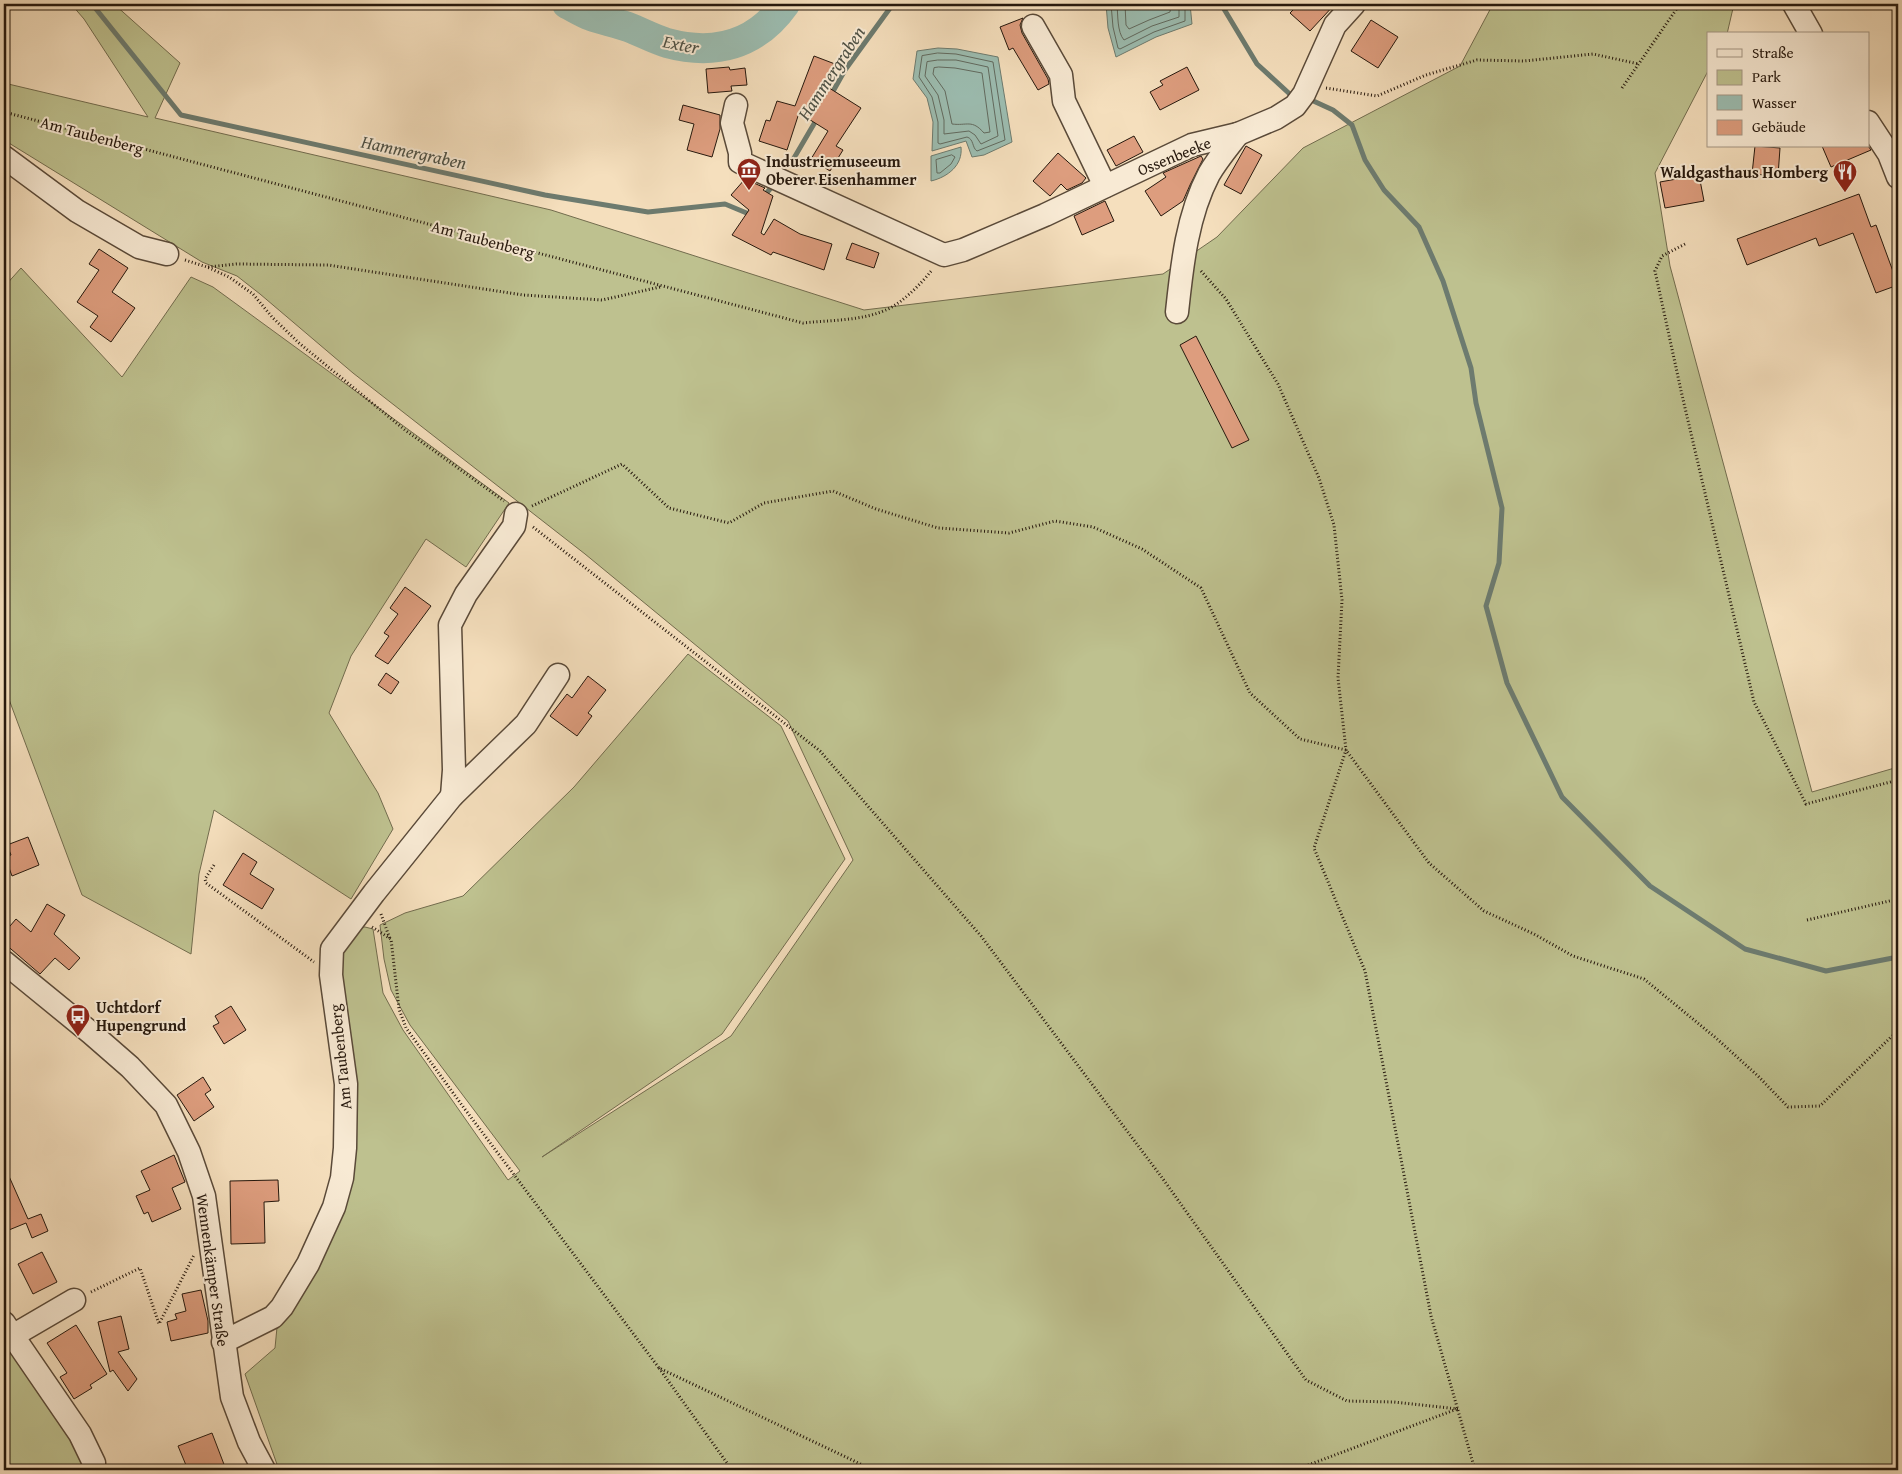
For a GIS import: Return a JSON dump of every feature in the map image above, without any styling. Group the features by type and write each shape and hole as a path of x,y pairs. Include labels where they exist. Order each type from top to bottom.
{"street":[{"name":"Ossenbeeke","path":"944,255 963,250 1045,215 1192,145 1238,134 1287,112 1295,106 1304,94 1335,25 1354,4"},
{"path":"1794,4 1810,32"},
{"path":"1034,26 1061,75 1064,101 1105,186"},
{"path":"736,105 732,123 740,153 740,162 944,255"},
{"path":"1870,125 1889,154 1898,177"},
{"path":"1177,312 1188,235 1194,213 1208,176 1238,134"},
{"path":"4,156 77,211 139,247 167,254"},
{"path":"452,796 454,770 450,625 466,594 514,526 516,514"},
{"name":"Am Taubenberg","path":"223,1342 272,1317 282,1307 308,1264 334,1207 342,1178 346,1148 346,1084 331,976 332,949 347,927 452,796 526,724 558,674"},
{"name":"Wennenkämper Straße","path":"4,962 130,1067 166,1106 189,1152 204,1196 232,1397 249,1442 264,1470"},
{"path":"74,1300 9,1329 80,1434 94,1463"}],"path":[{"path":"1622,88 1680,4"},
{"path":"1308,85 1377,96 1426,75 1477,60 1524,60 1593,54 1639,64"},
{"name":"Am Taubenberg","path":"4,112 804,323 863,317 889,309 921,284 944,255"},
{"path":"1685,244 1662,256 1655,271 1754,702 1806,804 1898,780"},
{"path":"167,254 207,267 229,277 253,294 272,317 299,343 405,430 510,505 516,514 820,751 980,936 1162,1179 1306,1380 1347,1400 1394,1402 1458,1409"},
{"path":"1185,254 1226,299 1273,375 1319,478 1334,525 1341,590 1338,678 1346,750 1314,848 1365,971 1431,1316 1475,1470"},
{"path":"207,267 236,264 328,264 523,295 602,300 662,286"},
{"path":"516,514 622,464 669,508 729,522 764,503 833,491 876,509 938,528 1009,533 1055,520 1093,527 1142,549 1201,588 1250,693 1300,739 1346,750 1429,863 1484,911 1534,934 1573,956 1644,979 1758,1076 1788,1107 1820,1106 1898,1032"},
{"path":"214,865 205,879 206,883 251,914 331,976"},
{"path":"1807,920 1898,899"},
{"path":"347,927 360,922 369,925 391,939 399,1009 406,1028 659,1368 732,1470"},
{"path":"74,1300 140,1268 159,1324 193,1255 209,1240"},
{"path":"659,1368 873,1470"},
{"path":"1296,1470 1458,1409"}],"green space":[{"path":"71,4 114,4 180,63 155,118 551,210 864,310 1163,274 1217,237 1303,148 1460,66 1493,4 1734,4 1727,32 1707,32 1707,73 1655,173 1670,266 1812,792 1898,767 1898,1470 279,1470 245,1374 275,1348 278,1317 338,1208 337,951 353,927 373,929 383,993 403,1030 508,1180 520,1171 410,1025 391,990 384,959 380,925 405,913 463,896 574,787 688,654 781,726 845,859 722,1034 542,1157 731,1036 853,860 788,721 585,554 353,373 237,276 202,262 4,140 4,83 148,117 84,19"},
{"path":"21,268 122,377 191,277 213,287 509,503 466,567 426,539 351,656 329,713 378,793 393,829 351,899 214,810 199,874 191,954 82,895 4,686 4,287"},
{"path":"11,1341 92,1470 4,1470 4,1345"}],"water":[{"path":"1106,4 1190,4 1192,24 1156,37 1116,57 1108,28"},
{"path":"938,48 957,49 998,57 1012,142 984,155 972,157 966,141 932,151 933,122 927,98 913,79 917,51"},
{"path":"961,147 960,159 957,165 943,177 931,181 931,156"}],"building":[{"path":"1299,4 1335,4 1310,31 1290,13"},
{"path":"1023,18 1020,25 1022,33 1048,79 1049,84 1038,90 1013,48 1009,50 1000,27"},
{"path":"1371,20 1398,37 1378,68 1351,51"},
{"path":"814,56 835,64 826,86 861,108 836,146 843,150 830,171 811,159 828,131 799,113 787,150 759,141 766,120 770,121 777,101 795,106"},
{"path":"729,67 730,70 745,68 747,85 731,86 732,91 708,93 706,69"},
{"path":"1187,67 1199,90 1160,110 1150,92 1163,85 1160,81"},
{"path":"683,105 720,115 720,129 712,157 687,150 694,124 679,120"},
{"path":"1134,136 1143,152 1116,166 1107,150"},
{"path":"1246,146 1262,155 1241,194 1224,185"},
{"path":"1755,148 1780,148 1778,176 1752,174"},
{"path":"1823,148 1870,148 1871,150 1831,167"},
{"path":"1058,153 1086,178 1082,183 1067,190 1061,184 1050,196 1033,181"},
{"path":"1201,156 1203,159 1183,201 1161,216 1145,191 1166,177 1163,173"},
{"path":"1699,175 1704,201 1665,208 1660,182"},
{"path":"745,179 765,188 763,190 773,196 761,233 764,235 774,219 800,234 832,244 824,270 773,252 771,255 732,235 749,210 731,195"},
{"path":"1859,194 1871,227 1876,225 1898,285 1876,293 1853,233 1819,246 1816,238 1747,265 1737,239"},
{"path":"1105,201 1114,221 1082,235 1074,216"},
{"path":"852,243 879,253 874,268 846,259"},
{"path":"99,249 128,268 112,292 135,308 111,342 90,327 98,316 77,302 99,270 89,264"},
{"path":"1196,336 1249,440 1232,448 1180,345"},
{"path":"405,587 431,606 388,664 375,656 389,636 384,633 398,614 390,608"},
{"path":"386,673 399,682 391,694 378,685"},
{"path":"588,676 606,690 588,713 592,716 577,736 550,716 567,694 572,698"},
{"path":"28,837 39,865 12,876 5,857 11,855 7,845"},
{"path":"243,853 257,862 250,874 274,889 262,909 223,885"},
{"path":"47,904 65,915 54,934 80,958 69,970 55,958 40,974 4,943 4,933 16,919 31,932"},
{"path":"231,1006 246,1030 224,1044 213,1026 219,1023 215,1016"},
{"path":"203,1077 211,1090 205,1094 214,1107 194,1121 177,1095"},
{"path":"174,1155 185,1182 172,1188 181,1209 152,1222 148,1212 144,1214 136,1196 150,1190 141,1171"},
{"path":"4,1165 28,1219 41,1214 48,1231 32,1238 26,1223 4,1232"},
{"path":"278,1180 279,1201 264,1202 265,1243 231,1244 230,1181"},
{"path":"42,1252 57,1282 33,1294 18,1264"},
{"path":"201,1290 208,1321 208,1333 171,1341 167,1322 177,1319 175,1314 186,1311 182,1294"},
{"path":"121,1316 129,1349 118,1352 137,1379 128,1391 113,1370 110,1372 98,1322"},
{"path":"76,1325 107,1374 90,1385 92,1388 74,1399 60,1377 67,1373 47,1343"},
{"path":"212,1433 225,1467 218,1470 188,1470 178,1446"}],"waterway":[{"name":"Hammergraben","path":"92,4 181,115 545,195 648,212 725,204 749,214 752,210"},
{"name":"Exter","path":"567,4 591,16 628,27 657,40 685,47 702,48 733,44 748,38 774,18 785,4"},
{"name":"Hammergraben","path":"831,95 845,70 893,4"},
{"path":"1221,4 1257,64 1293,97"},
{"path":"1309,99 1333,110 1352,125 1365,160 1384,190 1419,227 1443,281 1471,368 1476,403 1502,508 1499,563 1486,606 1507,683 1562,797 1650,886 1745,949 1826,971 1898,957"},
{"name":"Hammergraben","path":"794,158 818,117"},
{"name":"Hammergraben","path":"764,196 770,189"}],"place":[{"name":"Industriemuseeum Oberer Eisenhammer","path":"749,191"},
{"name":"Waldgasthaus Homberg","path":"1845,193"},
{"name":"Uchtdorf Hupengrund","path":"78,1037"}]}
